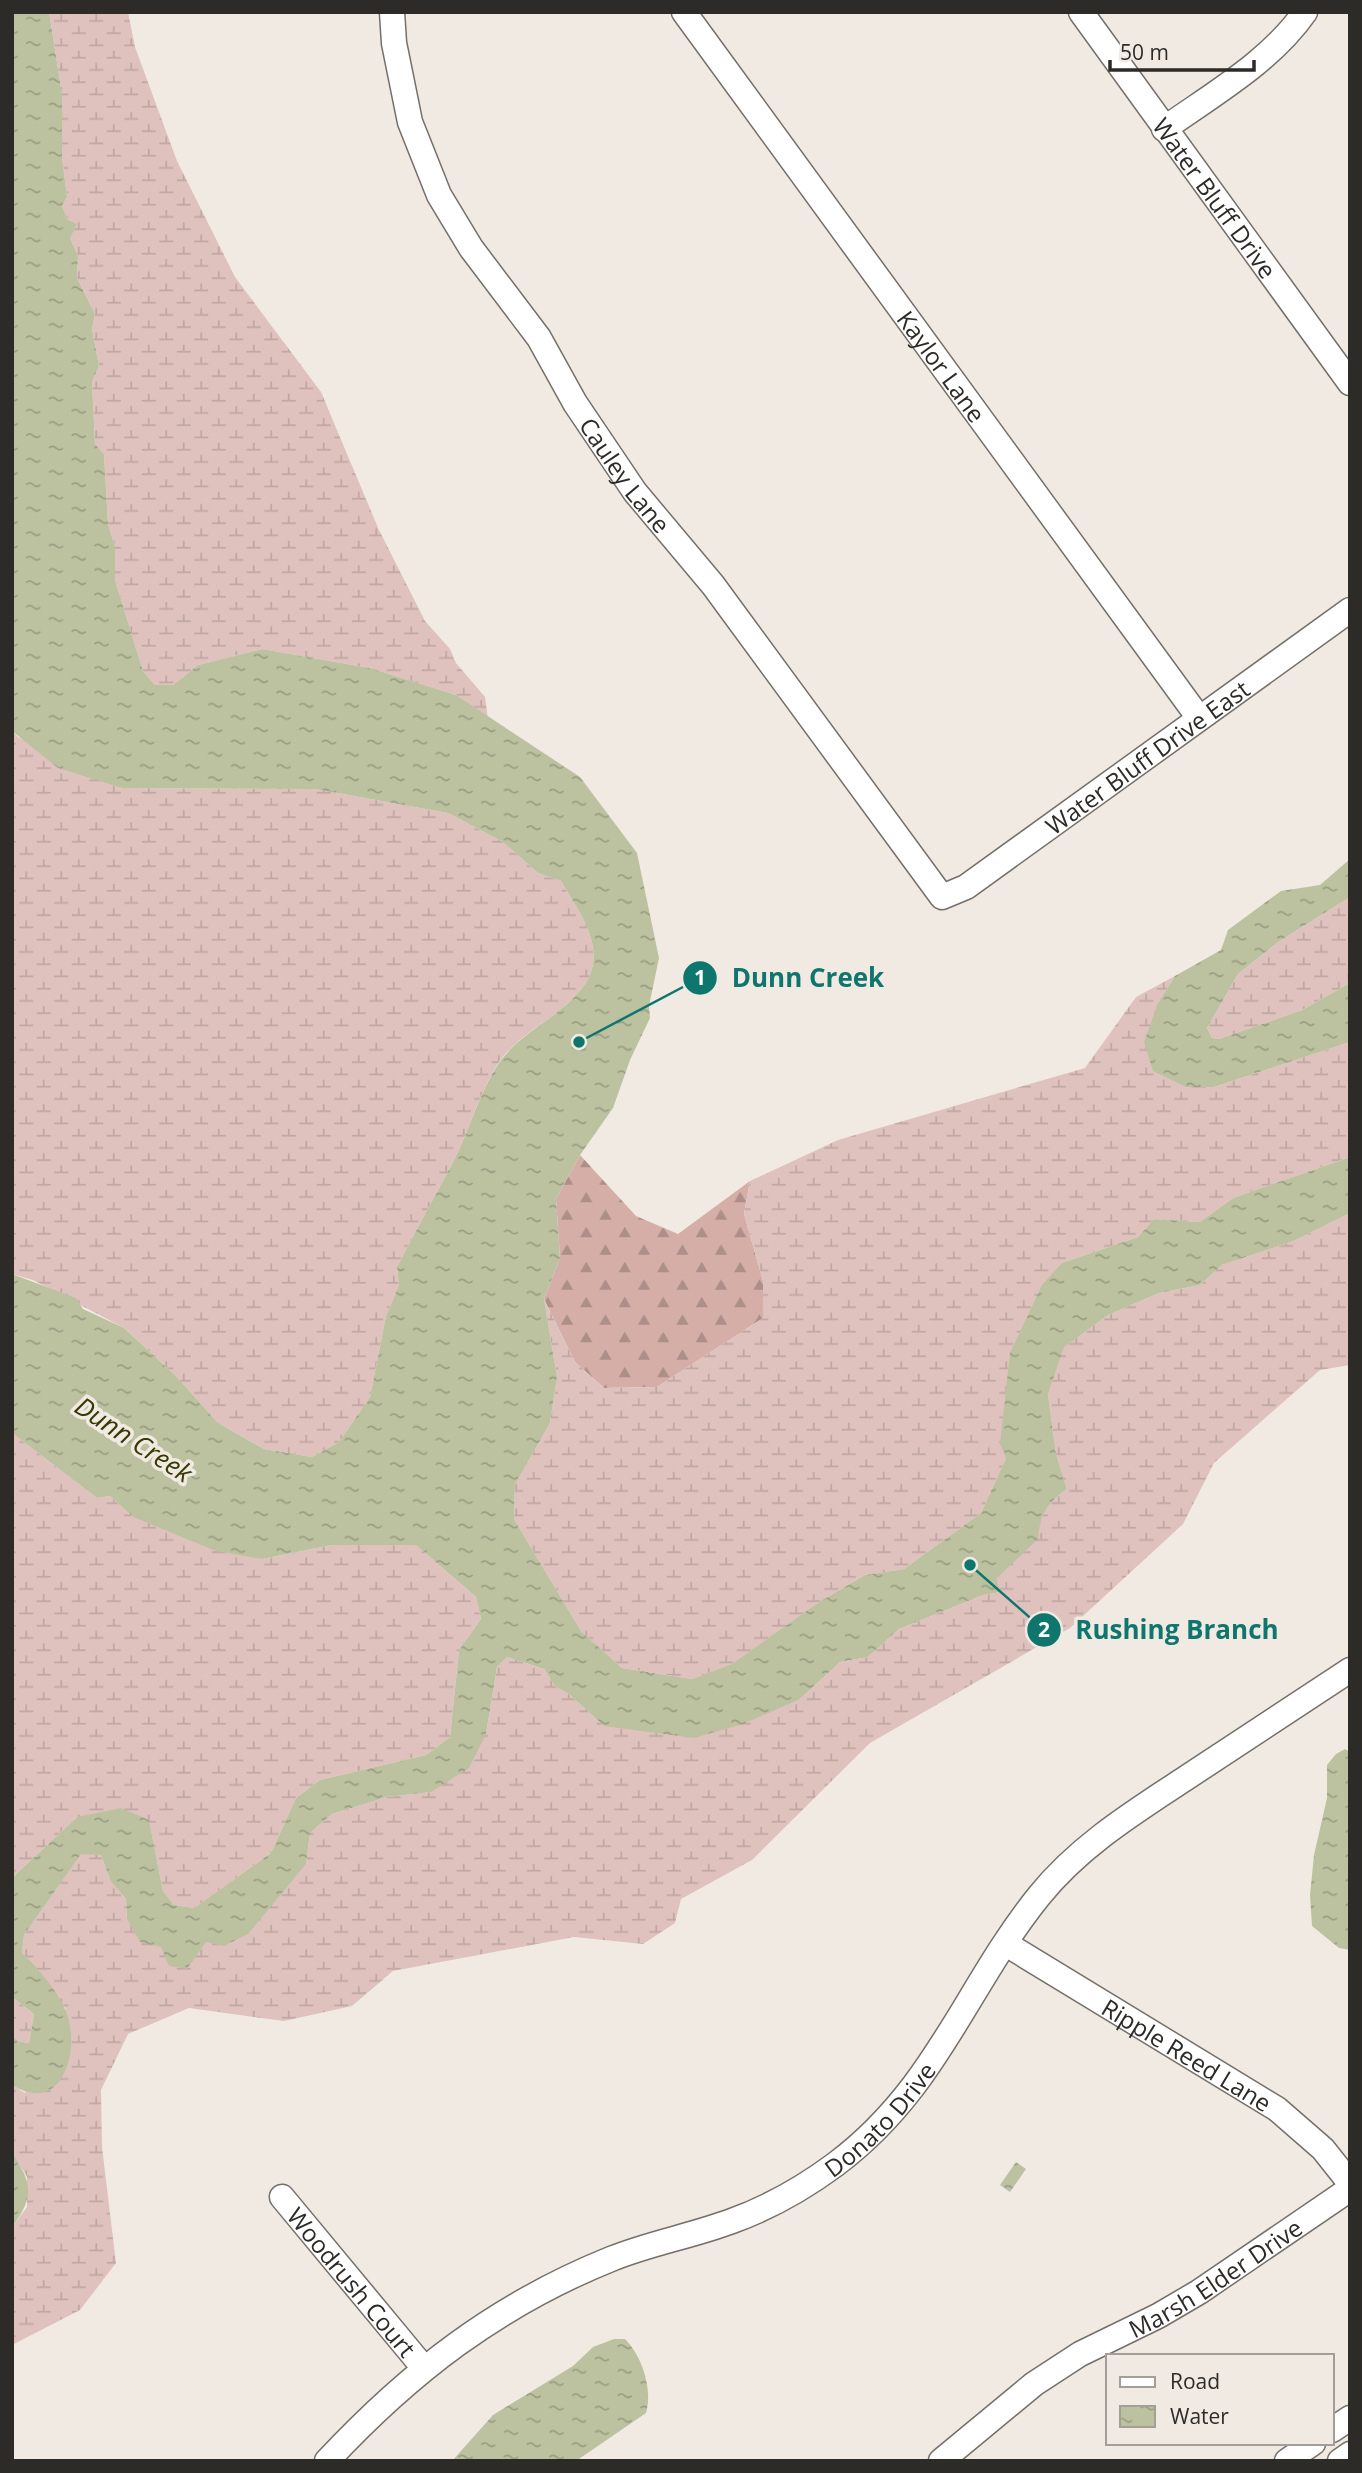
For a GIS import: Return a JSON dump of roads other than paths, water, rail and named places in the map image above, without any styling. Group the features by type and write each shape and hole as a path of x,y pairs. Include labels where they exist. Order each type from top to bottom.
{"street":[{"name":"Cauley Lane","path":"392,12 394,43 410,122 439,195 471,248 539,338 575,403 635,492 713,585 942,897"},
{"name":"Kaylor Lane","path":"684,12 1199,718"},
{"name":"Water Bluff Drive","path":"1081,12 1350,383"},
{"path":"1164,128 1263,58 1290,33 1304,12"},
{"name":"Water Bluff Drive East","path":"942,897 966,887 1350,610"},
{"name":"Donato Drive","path":"327,2461 423,2367 486,2322 552,2286 612,2258 733,2221 791,2193 836,2163 888,2119 920,2080 1040,1895 1085,1848 1350,1670"},
{"name":"Ripple Reed Lane","path":"1006,1944 1277,2109 1324,2149 1350,2183"},
{"name":"Marsh Elder Drive","path":"941,2461 1034,2384 1080,2354 1158,2316 1199,2292 1350,2189"},
{"name":"Woodrush Court","path":"282,2197 423,2367"},
{"path":"1334,2429 1350,2418"},
{"path":"1287,2461 1310,2445"},
{"path":"1340,2461 1350,2454"}],"water":[{"name":"Dunn Creek","path":"12,12 49,12 62,94 62,157 67,197 62,206 68,220 77,224 70,238 78,256 77,278 95,314 92,329 99,366 92,382 95,444 104,454 108,524 115,547 115,580 143,671 155,685 173,685 198,665 262,649 370,668 456,695 580,777 637,853 659,958 649,1006 650,1018 630,1060 613,1108 580,1155 556,1199 560,1258 544,1299 557,1377 550,1423 515,1485 514,1519 581,1631 622,1668 692,1679 732,1664 819,1602 865,1575 904,1569 981,1513 1006,1458 1000,1444 1010,1353 1042,1285 1062,1263 1138,1237 1154,1219 1200,1222 1233,1198 1350,1157 1350,1213 1294,1241 1222,1265 1200,1285 1159,1293 1108,1315 1064,1347 1048,1394 1056,1454 1067,1489 1054,1499 1046,1510 1038,1539 996,1579 1001,1592 983,1595 899,1629 868,1657 840,1662 800,1699 743,1724 694,1738 604,1726 570,1695 555,1686 544,1669 507,1657 497,1667 486,1734 469,1768 431,1792 387,1797 332,1814 310,1833 306,1864 248,1934 224,1946 206,1942 187,1969 169,1966 161,1947 140,1942 127,1919 126,1899 111,1882 101,1855 81,1854 24,1935 22,1953 46,1979 61,2001 70,2024 69,2058 64,2073 56,2085 45,2092 30,2092 12,2085 12,2033 17,2041 29,2043 34,2014 12,1997 12,1878 77,1817 121,1808 149,1820 163,1891 174,1905 194,1908 271,1853 296,1798 320,1780 426,1755 450,1737 459,1650 481,1619 476,1597 416,1545 332,1545 262,1559 216,1551 133,1517 110,1496 97,1498 12,1433 12,1274 76,1298 83,1309 124,1328 177,1377 218,1423 264,1449 312,1457 339,1442 370,1397 386,1316 399,1285 397,1267 457,1155 491,1076 520,1040 558,1012 580,991 593,966 594,953 587,928 561,881 538,873 503,842 448,813 315,789 122,788 58,768 12,731"},
{"path":"1350,859 1350,897 1278,942 1238,974 1207,1028 1212,1038 1219,1039 1302,1010 1348,984 1347,975 1350,974 1350,1042 1214,1087 1186,1087 1153,1071 1144,1042 1158,1003 1175,976 1221,950 1228,930 1281,891 1320,885"},
{"path":"1345,1749 1350,1752 1350,1950 1339,1948 1312,1926 1310,1895 1314,1855 1327,1798 1327,1765 1336,1754"},
{"path":"12,2152 24,2173 28,2190 25,2207 12,2227"},
{"path":"1016,2162 1026,2169 1010,2192 1000,2185"},
{"path":"614,2339 625,2339 641,2364 647,2384 646,2413 576,2461 452,2461 493,2415 573,2366 593,2347"}],"place":[{"name":"Dunn Creek","path":"579,1042"},
{"name":"Rushing Branch","path":"970,1565"}]}
